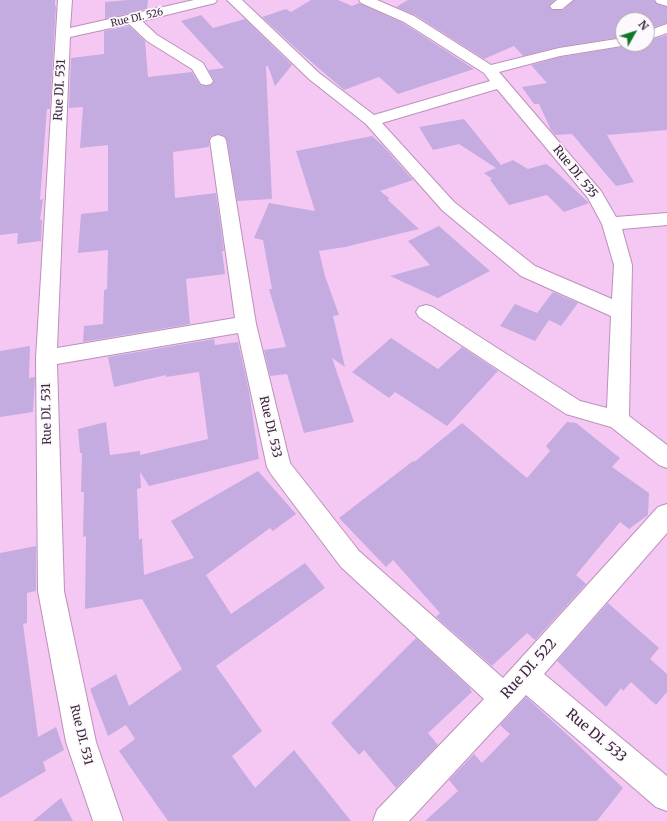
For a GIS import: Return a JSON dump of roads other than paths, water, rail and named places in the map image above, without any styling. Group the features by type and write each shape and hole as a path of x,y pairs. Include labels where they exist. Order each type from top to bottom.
{"street":[{"name":"Rue DI. 531","path":"65,0 46,358 51,591 81,742 108,821"},
{"name":"Rue DI. 526","path":"63,34 132,20 210,0"},
{"path":"234,0 314,76 372,120 448,206 528,271 622,312"},
{"name":"Rue DI. 535","path":"366,0 409,19 494,76 595,195 611,224 622,265 622,312 618,420"},
{"path":"662,0 667,2"},
{"path":"132,20 152,38 198,66 206,81"},
{"path":"655,33 667,28"},
{"path":"372,120 559,52 615,43"},
{"name":"Rue DI. 533","path":"218,140 246,324 279,467 350,559 504,698"},
{"path":"611,224 667,219"},
{"path":"426,312 574,408 618,420 667,458"},
{"path":"46,358 246,324"},
{"name":"Rue DI. 522","path":"388,821 504,698 667,515"},
{"name":"Rue DI. 533","path":"524,675 667,796"}]}
